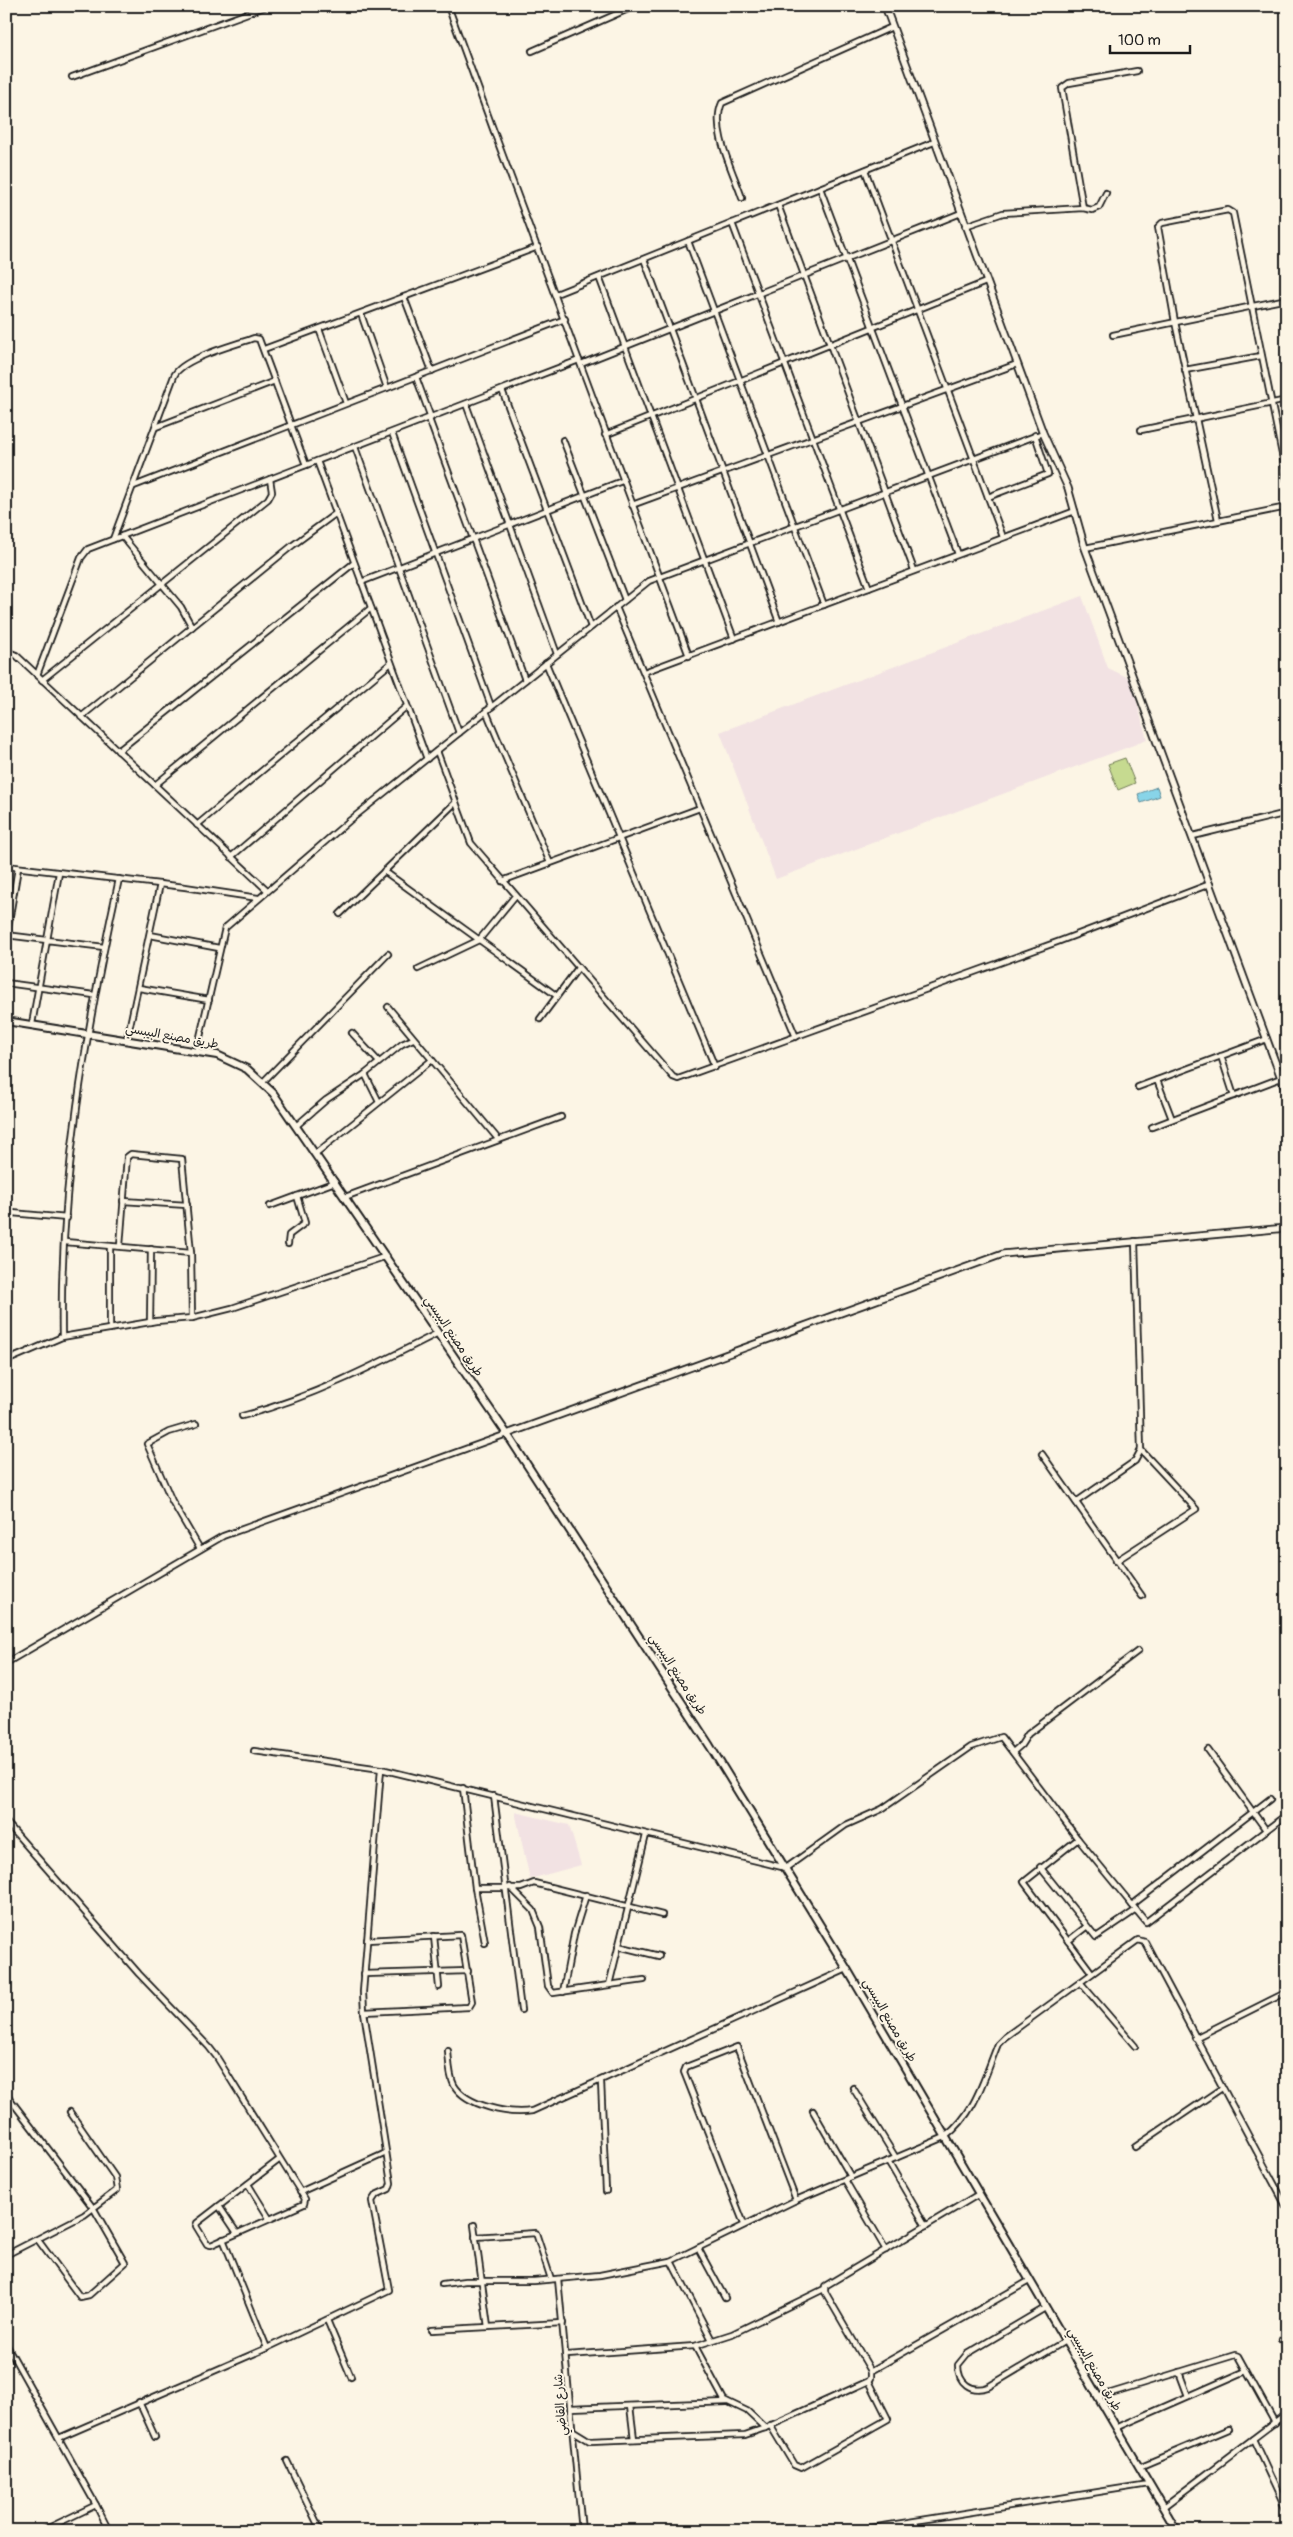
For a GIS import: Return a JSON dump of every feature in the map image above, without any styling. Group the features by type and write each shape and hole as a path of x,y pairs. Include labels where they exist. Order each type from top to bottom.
{"main road":[{"name":"طريق مصنع البيبسي","path":"6,1021 197,1050 234,1061 264,1082 335,1182 507,1434 700,1729 847,1969 1177,2531"}],"street":[{"path":"72,76 267,6"},
{"path":"448,6 556,294 622,481 689,656"},
{"path":"532,51 635,6"},
{"path":"885,6 1043,433 1068,488 1085,548 1287,1094"},
{"path":"742,198 719,133 722,103 892,27"},
{"path":"1083,208 1062,88 1068,83 1137,71"},
{"path":"556,294 934,142"},
{"path":"865,170 893,240 1003,537"},
{"path":"820,188 958,554"},
{"path":"965,226 1003,213 1083,208 1090,211 1096,209 1101,204 1106,193"},
{"path":"778,205 914,570"},
{"path":"1218,520 1175,322 1158,227 1165,222 1228,210 1233,213 1287,479"},
{"path":"37,675 81,558 88,549 502,390 625,347 960,213"},
{"path":"732,223 785,363 811,439 869,588"},
{"path":"688,241 824,605"},
{"path":"264,349 538,247"},
{"path":"644,259 779,622"},
{"path":"599,277 734,639"},
{"path":"606,435 986,282"},
{"path":"404,297 432,371"},
{"path":"1113,335 1287,299"},
{"path":"360,314 387,388"},
{"path":"134,486 565,319"},
{"path":"319,329 346,404"},
{"path":"113,540 178,368 188,362 254,338 259,339 306,465"},
{"path":"1185,370 1261,356"},
{"path":"632,505 768,456 858,420 1017,364"},
{"path":"416,377 525,680"},
{"path":"156,427 275,380"},
{"path":"502,390 591,627"},
{"path":"1142,430 1287,400"},
{"path":"466,404 557,654"},
{"path":"392,433 491,706"},
{"path":"197,1050 225,928 267,890 458,732 649,581 659,575 704,558 1043,433"},
{"path":"988,497 1048,474 1035,435"},
{"path":"563,440 625,600"},
{"path":"355,447 458,732"},
{"path":"317,461 426,759"},
{"path":"42,680 270,497 272,492 270,479"},
{"path":"361,582 622,481"},
{"path":"1085,548 1287,507"},
{"path":"644,672 1075,511"},
{"path":"81,717 293,545 335,514"},
{"path":"122,536 184,611 192,627"},
{"path":"118,751 354,563"},
{"path":"155,785 371,608"},
{"path":"616,608 796,1037"},
{"path":"6,651 13,653 267,890"},
{"path":"197,825 391,663"},
{"path":"546,663 715,1067"},
{"path":"231,856 407,706"},
{"path":"486,711 550,863"},
{"path":"436,751 471,843 515,896 675,1078 683,1078 715,1067 1210,884"},
{"path":"340,914 455,803"},
{"path":"502,881 700,808"},
{"path":"1193,836 1287,813"},
{"path":"6,866 160,884 258,898"},
{"path":"18,868 7,936 104,947"},
{"path":"384,871 557,996"},
{"path":"32,1024 59,873"},
{"path":"62,1337 65,1242 73,1138 94,995 119,880"},
{"path":"127,1039 160,884"},
{"path":"418,969 479,940 515,896"},
{"path":"150,936 219,948"},
{"path":"264,1082 388,954"},
{"path":"540,1019 578,968"},
{"path":"6,982 94,995"},
{"path":"139,988 209,1000"},
{"path":"388,1007 498,1139"},
{"path":"352,1033 379,1062"},
{"path":"296,1126 326,1100 366,1074 402,1044 413,1039"},
{"path":"1138,1088 1266,1039"},
{"path":"1220,1056 1234,1096"},
{"path":"315,1154 432,1060"},
{"path":"366,1074 379,1102"},
{"path":"1152,1127 1281,1078"},
{"path":"1157,1080 1172,1119"},
{"path":"345,1197 561,1117"},
{"path":"120,1246 127,1157 131,1154 179,1157 184,1162 191,1254 192,1318"},
{"path":"270,1206 335,1182"},
{"path":"288,1244 288,1236 305,1223 297,1196"},
{"path":"123,1201 187,1205"},
{"path":"6,1226 7,1216 12,1213 67,1218"},
{"path":"6,1663 230,1533 993,1256 1012,1252 1287,1228"},
{"path":"1076,1502 1135,1461 1141,1450 1135,1241"},
{"path":"65,1242 191,1254"},
{"path":"110,1246 110,1329"},
{"path":"150,1322 151,1249"},
{"path":"6,1361 62,1337 150,1322 192,1318 232,1308 386,1256"},
{"path":"242,1416 316,1392 408,1350 438,1334"},
{"path":"196,1424 169,1432 147,1444 172,1501 200,1549"},
{"path":"1116,1561 1196,1509 1141,1450"},
{"path":"1042,1454 1142,1596"},
{"path":"1013,1752 1020,1747 1028,1734 1138,1650"},
{"path":"254,1751 380,1769 786,1868 846,1825 882,1809 970,1747 1000,1737 1078,1839 1145,1921 1149,1921 1286,1815"},
{"path":"1208,1750 1266,1830"},
{"path":"59,2438 267,2348 389,2290 372,2201 376,2195 391,2186 364,2012 364,1974 380,1769"},
{"path":"463,1788 475,1888 485,1943"},
{"path":"494,1796 508,1887 521,2010"},
{"path":"1132,1905 1270,1799"},
{"path":"6,1822 139,1974 209,2046 280,2159 300,2192 305,2199 304,2204 211,2245 207,2244 196,2226 280,2159"},
{"path":"609,1984 646,1835"},
{"path":"1078,1839 1025,1879 1024,1885 1092,1973"},
{"path":"1040,1867 1093,1936 1099,1936 1136,1910"},
{"path":"475,1888 525,1887 534,1882 662,1915"},
{"path":"508,1887 533,1910 540,1927 549,1990 553,1993 644,1980"},
{"path":"563,1992 574,1934 586,1894"},
{"path":"1068,1941 1086,1927"},
{"path":"364,2012 469,2007 472,2002 462,1936 458,1934 367,1940"},
{"path":"434,1936 439,1987"},
{"path":"442,2284 558,2279 639,2268 671,2260 796,2200 946,2137 956,2129 977,2100 998,2044 1138,1940 1142,1940 1287,2208"},
{"path":"618,1946 659,1956"},
{"path":"448,2051 452,2079 459,2092 475,2101 509,2112 525,2113 601,2082 847,1969"},
{"path":"364,1974 468,1971"},
{"path":"1080,1982 1135,2046"},
{"path":"1196,2038 1287,1992"},
{"path":"744,2224 684,2072 686,2067 734,2046 739,2050 796,2200"},
{"path":"601,2082 606,2191"},
{"path":"853,2088 896,2158"},
{"path":"1135,2147 1222,2088"},
{"path":"10,2099 94,2209 125,2263 89,2295 80,2297 38,2240"},
{"path":"813,2111 851,2177"},
{"path":"6,2256 94,2209 117,2190 117,2181 70,2112"},
{"path":"300,2192 386,2153"},
{"path":"888,2161 926,2226"},
{"path":"845,2180 886,2250"},
{"path":"248,2184 270,2218"},
{"path":"567,2354 694,2346 732,2334 824,2289 828,2284 979,2194"},
{"path":"219,2206 237,2233"},
{"path":"474,2225 480,2281 488,2327"},
{"path":"475,2236 536,2233 551,2279"},
{"path":"223,2239 267,2348"},
{"path":"698,2248 724,2298"},
{"path":"671,2260 712,2340"},
{"name":"شارع القاضي","path":"558,2279 567,2354 570,2408 582,2531"},
{"path":"871,2370 1029,2281"},
{"path":"572,2430 590,2440 745,2434 765,2428 869,2381 871,2370 824,2289"},
{"path":"1045,2308 967,2354 958,2365 961,2380 966,2386 973,2389 988,2387 1065,2341"},
{"path":"327,2320 352,2377"},
{"path":"432,2330 563,2323"},
{"path":"1281,2338 1287,2349"},
{"path":"6,2344 109,2531"},
{"path":"694,2346 727,2402"},
{"path":"1098,2397 1235,2355 1238,2356 1275,2423"},
{"path":"1116,2428 1246,2371"},
{"path":"1179,2372 1188,2396"},
{"path":"770,2425 794,2465 801,2468 888,2419 869,2381"},
{"path":"139,2402 154,2437"},
{"path":"570,2408 727,2402 747,2412 765,2428"},
{"path":"630,2406 634,2439"},
{"path":"1163,2507 1285,2415 1287,2423"},
{"path":"1139,2467 1229,2429"},
{"path":"1254,2439 1287,2512"},
{"path":"287,2461 320,2531"},
{"path":"852,2531 1149,2484"},
{"path":"42,2531 96,2505"}],"shaded area":[{"path":"1082,596 1108,668 1131,679 1147,740 776,879 720,732"},
{"path":"515,1812 569,1825 581,1865 530,1879"}],"green space":[{"path":"1125,758 1135,783 1118,790 1108,764"}],"water":[{"path":"1157,787 1160,796 1141,803 1138,794"}]}
